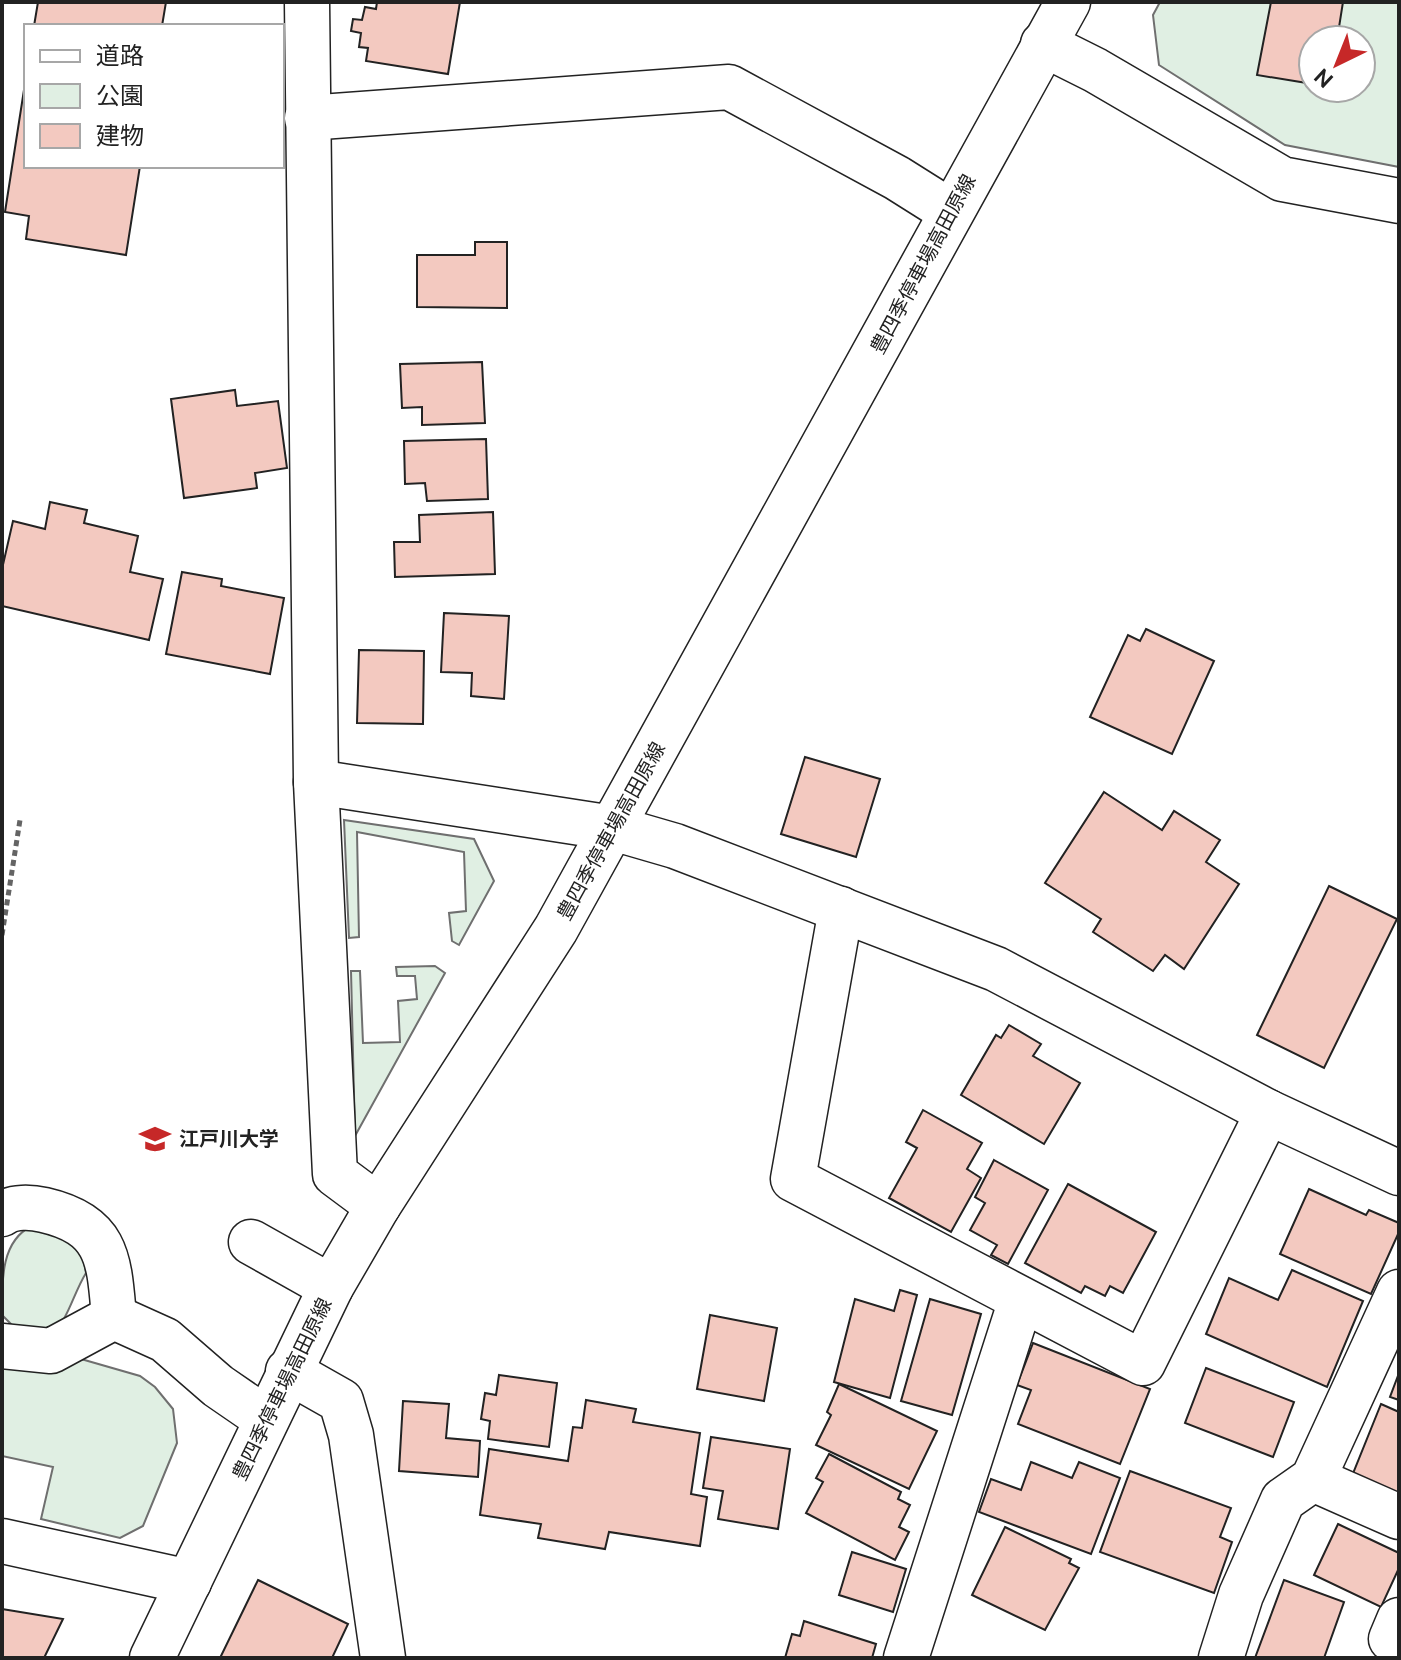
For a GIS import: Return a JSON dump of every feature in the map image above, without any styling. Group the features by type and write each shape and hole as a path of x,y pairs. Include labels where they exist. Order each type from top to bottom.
{"street":[{"path":"307,2 316,782 335,1174 378,1206"},
{"name":"豊四季停車場高田原線","path":"152,1658 331,1287 378,1206 556,929 1068,2"},
{"path":"1043,44 1095,70 1282,179 1399,201"},
{"path":"307,118 729,87 897,178 951,212"},
{"path":"316,782 613,828 675,846 996,969 1268,1112 1399,1173"},
{"path":"841,909 793,1179 1143,1363 1268,1112"},
{"path":"2,1214 33,1207 65,1215 95,1234 109,1260 114,1317"},
{"path":"251,1242 331,1287"},
{"path":"1221,1658 1241,1595 1283,1500 1313,1479 1399,1292"},
{"path":"906,1658 1021,1300"},
{"path":"2,1346 51,1351 114,1317"},
{"path":"114,1317 165,1340 218,1386 266,1419"},
{"path":"288,1371 341,1401 351,1435 383,1658"},
{"path":"1313,1479 1399,1517"},
{"path":"2,1541 189,1582"}],"path":[{"path":"2,935 20,820"}],"green space":[{"path":"1160,2 1399,2 1399,167 1285,145 1159,65 1153,15"},
{"path":"344,820 474,839 494,881 459,945 452,941 449,913 466,911 464,852 357,832 359,937 349,938"},
{"path":"435,966 445,973 355,1136 351,971 360,971 363,1043 400,1042 398,1001 417,999 415,976 397,976 396,967"},
{"path":"32,1226 54,1227 82,1249 86,1273 66,1315 51,1335 16,1329 2,1315 3,1277 8,1252 22,1233"},
{"path":"81,1359 140,1376 155,1387 173,1409 177,1443 143,1526 120,1538 41,1519 53,1467 2,1456 2,1365"}],"building":[{"path":"38,2 166,2 162,24 34,24"},
{"path":"377,2 460,2 448,74 366,61 368,48 359,47 361,33 351,31 353,19 362,20 365,7 376,9"},
{"path":"1271,2 1343,2 1340,24 1297,24 1297,81 1257,75"},
{"path":"24,90 24,168 140,168 126,255 26,239 29,216 5,212"},
{"path":"475,242 507,242 507,308 417,307 417,255 475,255"},
{"path":"482,362 485,423 422,425 422,407 402,408 400,364"},
{"path":"235,390 237,406 278,401 287,468 255,473 257,488 184,498 171,399"},
{"path":"486,439 488,499 427,501 425,483 405,484 404,441"},
{"path":"50,502 87,510 84,523 138,536 130,572 163,579 149,640 2,606 2,569 13,521 45,529"},
{"path":"493,512 495,574 395,577 394,542 420,542 419,515"},
{"path":"182,572 222,579 221,586 284,598 270,674 166,654"},
{"path":"444,613 509,616 504,699 471,696 472,673 441,672"},
{"path":"1146,629 1214,661 1172,754 1090,717 1128,635 1140,641"},
{"path":"359,650 424,651 423,724 357,723"},
{"path":"805,757 880,779 856,857 781,834"},
{"path":"1104,792 1162,830 1174,811 1220,840 1206,862 1239,884 1184,969 1165,955 1153,971 1093,932 1101,919 1045,883"},
{"path":"1329,886 1397,919 1324,1068 1257,1035"},
{"path":"1009,1025 1041,1044 1033,1056 1080,1083 1044,1144 961,1095 996,1035 1001,1038"},
{"path":"923,1110 982,1143 967,1169 981,1178 951,1232 889,1198 917,1148 906,1142"},
{"path":"994,1160 1048,1190 1008,1264 991,1255 997,1245 970,1230 985,1203 975,1197"},
{"path":"1068,1184 1156,1232 1123,1293 1110,1286 1105,1296 1085,1286 1081,1293 1025,1263"},
{"path":"1309,1189 1366,1215 1369,1210 1399,1223 1399,1232 1371,1294 1280,1254"},
{"path":"1292,1270 1363,1301 1327,1387 1206,1334 1229,1278 1278,1300"},
{"path":"900,1290 917,1295 890,1398 834,1382 855,1299 894,1311"},
{"path":"930,1299 981,1314 952,1415 901,1401"},
{"path":"710,1315 777,1328 764,1401 697,1389"},
{"path":"1033,1343 1150,1389 1120,1464 1018,1424 1031,1390 1017,1385"},
{"path":"1206,1368 1294,1402 1273,1457 1185,1423"},
{"path":"1399,1373 1399,1400 1390,1397"},
{"path":"499,1375 557,1383 549,1447 488,1439 490,1421 481,1419 485,1393 496,1395"},
{"path":"839,1384 937,1431 909,1489 816,1445 831,1415 827,1412"},
{"path":"586,1400 636,1409 633,1422 700,1433 691,1494 707,1497 700,1546 609,1532 605,1549 538,1538 541,1524 480,1515 489,1449 568,1461 573,1427 582,1428"},
{"path":"403,1401 449,1404 446,1438 480,1441 478,1477 399,1471"},
{"path":"1381,1404 1399,1412 1399,1495 1352,1476"},
{"path":"711,1437 790,1449 778,1529 718,1519 723,1491 703,1488"},
{"path":"829,1454 901,1492 898,1499 910,1505 899,1527 909,1532 895,1560 806,1513 823,1482 816,1478"},
{"path":"1031,1462 1072,1478 1079,1462 1120,1478 1091,1554 979,1512 991,1479 1021,1490"},
{"path":"1130,1471 1231,1508 1220,1537 1232,1542 1214,1593 1100,1552"},
{"path":"1338,1524 1399,1553 1399,1568 1381,1607 1314,1575"},
{"path":"1005,1527 1071,1559 1069,1563 1079,1568 1045,1630 972,1595"},
{"path":"852,1552 906,1569 893,1612 839,1595"},
{"path":"258,1580 348,1624 332,1658 220,1658"},
{"path":"1284,1580 1344,1602 1324,1658 1255,1658"},
{"path":"2,1609 63,1619 44,1658 2,1658"},
{"path":"804,1621 876,1644 872,1658 785,1658 792,1634 800,1636"}],"place":[{"name":"江戸川大学","path":"155,1139"}]}
